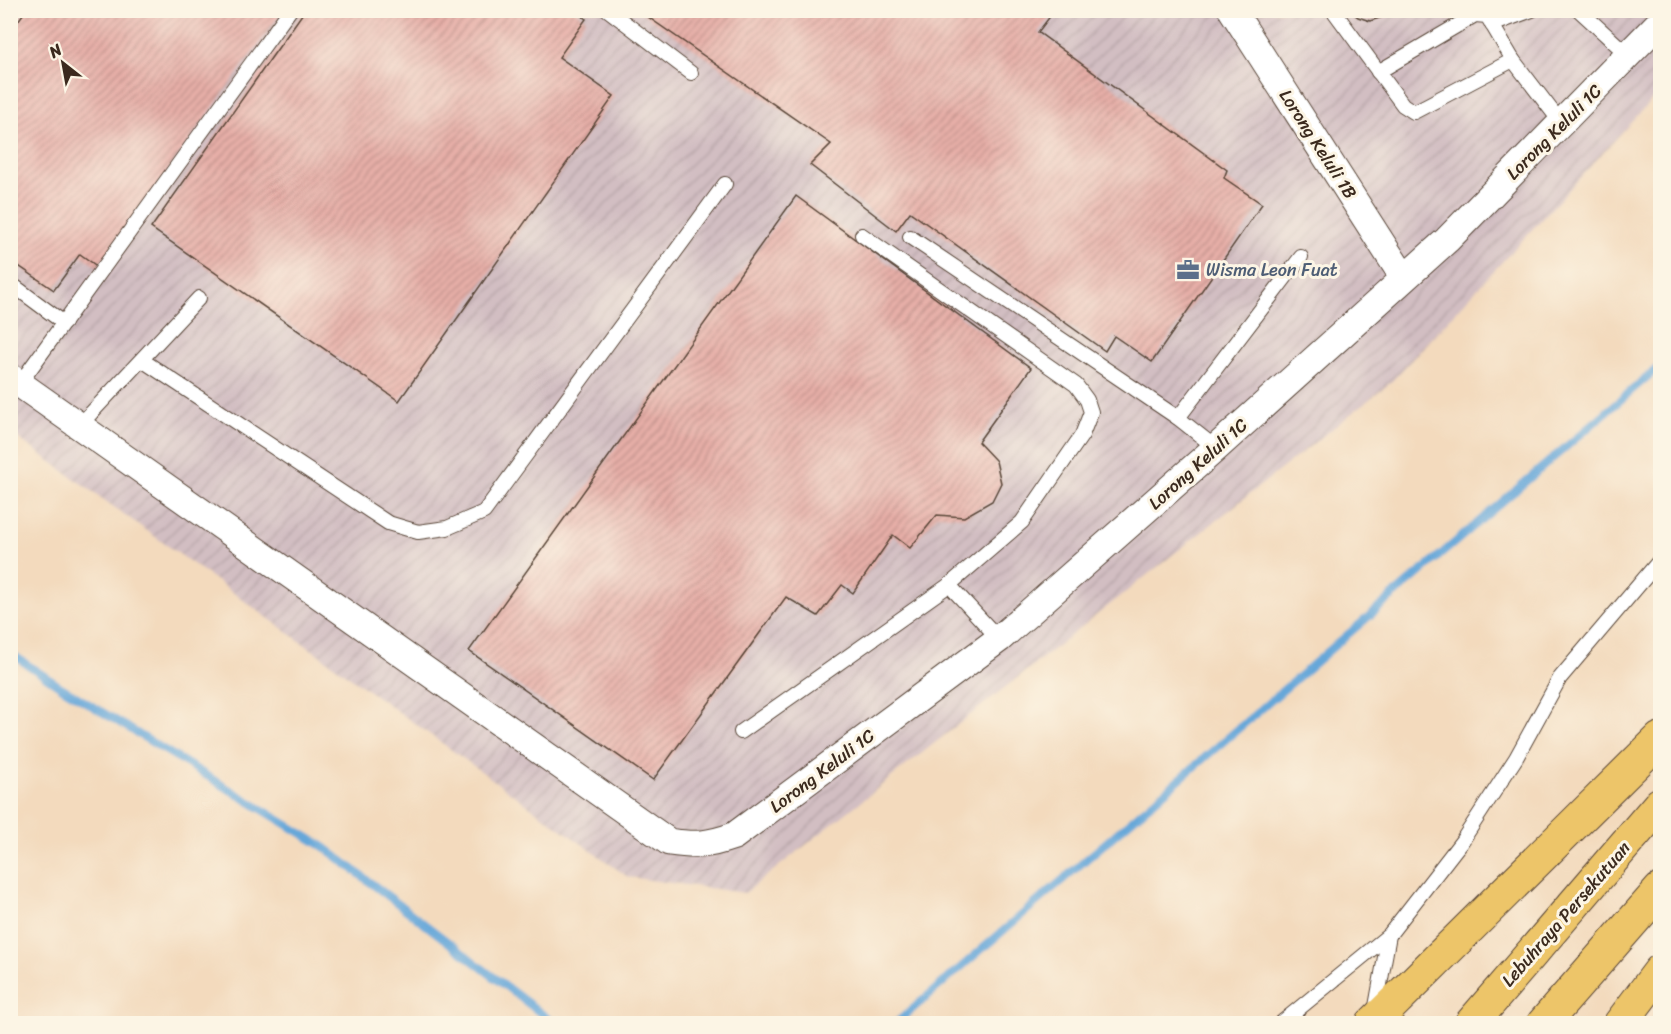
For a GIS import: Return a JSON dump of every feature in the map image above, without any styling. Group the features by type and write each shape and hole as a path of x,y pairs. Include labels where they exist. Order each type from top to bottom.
{"highway":[{"path":"1372,1023 1660,739"},
{"name":"Lebuhraya Persekutuan","path":"1471,1023 1660,804"},
{"path":"1543,1023 1660,890"},
{"path":"1620,1023 1660,971"}],"street":[{"name":"Lorong Keluli 1B","path":"1232,10 1404,278"},
{"name":"Lorong Keluli 1C","path":"79,426 669,842 692,845 711,844 734,836 999,639 1447,240 1660,22"},
{"path":"15,380 79,426"}],"lane":[{"path":"15,380 64,324 290,10"},
{"path":"608,10 691,73"},
{"path":"1334,10 1402,105 1413,112 1513,60"},
{"path":"1492,25 1532,10"},
{"path":"1579,10 1629,56"},
{"path":"1378,72 1475,15 1487,16 1513,60 1562,124"},
{"path":"142,360 388,523 418,531 447,528 484,512 725,184"},
{"path":"741,732 950,585 1022,522 1082,435 1091,412 1087,400 1076,385 862,235"},
{"path":"910,237 1178,418 1216,448"},
{"path":"1178,418 1301,257"},
{"path":"10,283 64,324"},
{"path":"79,426 199,298"},
{"path":"1280,1023 1389,935 1462,841 1516,758 1560,678 1660,560"},
{"path":"950,585 999,639"},
{"path":"1372,1023 1389,935"}],"shaded area":[{"path":"11,11 1660,11 1660,91 1390,383 745,893 628,877 11,433"}],"building":[{"path":"26,10 283,10 98,267 80,254 54,290 10,260 10,32"},
{"path":"305,10 573,10 586,19 559,57 614,96 399,401 151,228"},
{"path":"638,10 1055,10 1038,32 1227,170 1224,178 1262,204 1152,362 1114,336 1105,351 910,212 896,231 810,165 831,144"},
{"path":"1349,10 1396,10 1370,21 1358,17"},
{"path":"796,196 1031,368 978,442 996,461 1001,483 992,501 964,517 937,515 910,548 893,535 853,593 842,585 818,616 786,597 653,780 469,651"}],"waterway":[{"path":"895,1024 1660,366"},
{"path":"10,653 61,687 324,847 555,1024"}],"place":[{"name":"Wisma Leon Fuat","path":"1188,270"}]}
